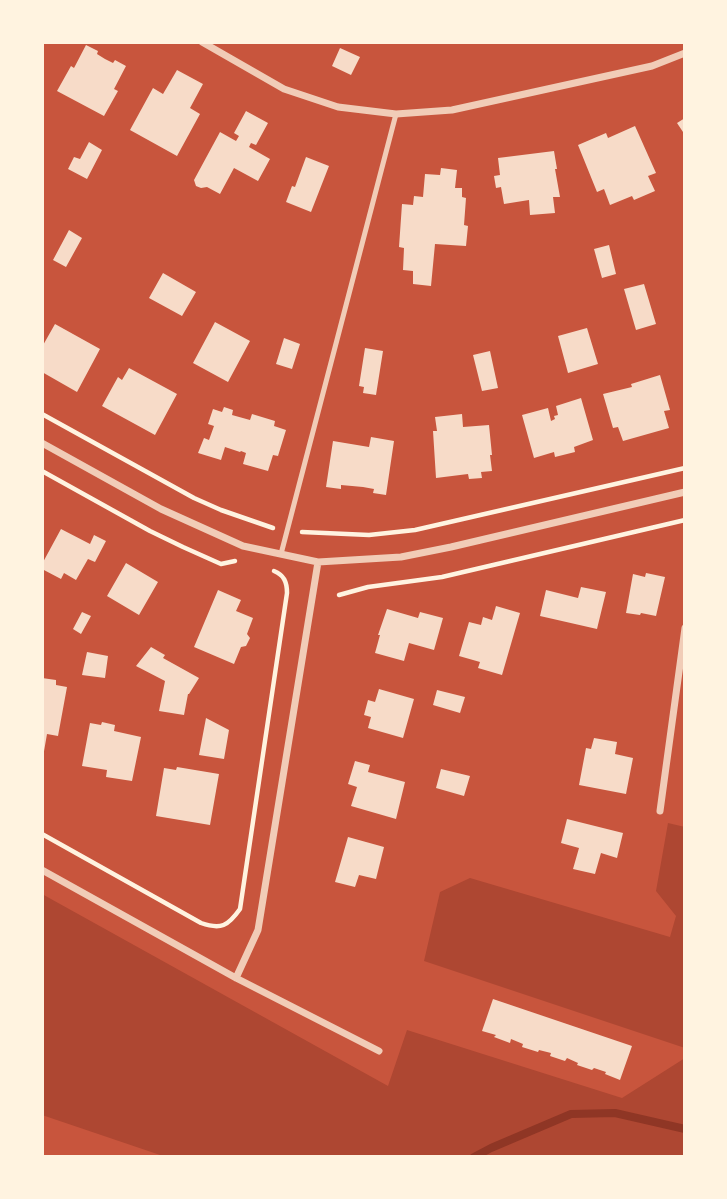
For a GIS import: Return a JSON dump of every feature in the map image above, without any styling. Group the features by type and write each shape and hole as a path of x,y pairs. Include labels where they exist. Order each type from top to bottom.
{"street":[{"path":"202,42 284,89 338,107 396,114 452,110 652,66 685,54"},
{"path":"42,443 161,509 243,546 318,562 401,557 685,492"},
{"path":"236,978 258,930 318,562"},
{"path":"660,811 685,628"},
{"path":"42,870 236,978 379,1051"}],"lane":[{"path":"281,554 396,114"}],"path":[{"path":"42,414 194,498 221,510 288,530 357,535 415,530 685,468"},
{"path":"42,471 150,531 210,560 221,564 233,561 245,563"},
{"path":"338,595 368,587 442,577 685,520"},
{"path":"42,834 201,923 214,927 222,926 233,919 240,909 287,593 284,578 269,568"}],"shaded area":[{"path":"668,823 685,827 685,1048 424,961 440,892 470,878 670,937 676,916 656,891"},
{"path":"42,894 388,1086 407,1030 622,1098 685,1058 685,1157 166,1157 42,1115"}],"building":[{"path":"86,45 98,51 97,54 105,59 113,63 115,60 126,66 114,89 118,91 104,116 57,91 71,66 74,68"},
{"path":"340,48 360,57 351,75 332,66"},
{"path":"177,70 203,84 190,108 200,114 177,156 130,130 153,88 163,94"},
{"path":"246,111 268,123 256,145 251,143 249,147 270,159 258,181 234,168 220,194 207,187 196,186 194,180 220,132 236,141 239,136 234,133"},
{"path":"685,118 685,135 677,123"},
{"path":"635,126 656,173 648,176 655,191 634,200 632,196 610,205 604,189 597,192 578,145 606,133 608,138"},
{"path":"89,142 102,150 87,179 68,169 74,157 80,159"},
{"path":"554,151 560,197 553,197 555,213 530,215 529,200 504,204 501,187 496,188 494,176 500,175 498,158"},
{"path":"306,157 329,166 311,212 286,202 292,186 295,187"},
{"path":"441,168 457,170 455,188 462,188 462,197 466,198 466,246 435,244 431,286 413,284 413,271 403,270 404,248 399,247 402,204 413,205 414,196 423,197 425,174 440,175"},
{"path":"69,230 82,238 66,267 53,260"},
{"path":"609,245 616,274 602,278 594,249"},
{"path":"163,273 196,292 182,316 149,298"},
{"path":"644,284 656,324 636,330 624,289"},
{"path":"215,322 250,341 228,382 193,363"},
{"path":"55,324 100,349 77,392 42,372 42,347"},
{"path":"587,328 598,364 568,373 558,336"},
{"path":"284,338 300,344 292,369 276,364"},
{"path":"365,348 383,351 376,395 363,393 364,387 359,386"},
{"path":"490,351 498,388 482,391 473,355"},
{"path":"129,368 177,394 155,435 102,406 118,377 122,380"},
{"path":"660,375 670,410 664,411 669,428 623,441 618,427 613,428 603,394 632,387 631,384"},
{"path":"581,398 593,440 574,447 575,452 555,457 554,452 534,458 522,415 548,408 551,421 558,415 556,406"},
{"path":"224,407 233,410 232,415 250,420 252,414 275,421 274,426 286,430 278,456 273,455 268,471 243,464 246,453 241,451 225,447 221,460 198,453 204,438 209,440 214,426 208,424 213,409 222,412"},
{"path":"462,414 463,427 489,425 492,471 481,472 482,478 469,479 468,474 436,478 433,431 437,431 435,417"},
{"path":"371,437 394,441 386,495 373,493 374,489 363,487 326,487 333,441 369,447"},
{"path":"61,529 90,544 94,535 106,541 95,562 88,559 76,580 64,573 61,579 42,569 42,564"},
{"path":"126,563 158,582 139,615 107,596"},
{"path":"646,573 665,577 656,616 626,613 633,574 645,577"},
{"path":"581,587 606,592 597,629 540,616 546,590 578,598"},
{"path":"218,590 241,600 236,611 253,618 247,634 250,638 246,646 241,647 234,664 194,647"},
{"path":"496,606 520,613 502,675 478,668 480,662 459,656 469,622 481,625 483,617 492,620"},
{"path":"387,609 418,618 420,612 443,618 434,650 409,643 404,661 375,653"},
{"path":"82,612 91,616 81,634 73,629"},
{"path":"151,647 165,655 163,658 199,678 188,694 184,715 159,711 165,681 136,666"},
{"path":"87,652 108,656 105,678 82,675"},
{"path":"42,678 56,680 56,685 67,687 58,736 47,734 43,757 42,757"},
{"path":"379,689 414,699 403,738 368,728 371,717 364,715 368,700 375,702"},
{"path":"437,690 465,697 460,713 433,705"},
{"path":"206,718 229,730 224,759 199,755"},
{"path":"102,722 115,725 114,731 141,737 132,781 106,777 107,770 82,766 90,723 101,725"},
{"path":"594,738 617,742 615,754 633,758 626,794 579,785 586,748 591,749"},
{"path":"355,761 370,765 368,772 405,782 396,819 351,806 357,787 348,784"},
{"path":"177,767 219,774 210,825 156,816 164,768 176,770"},
{"path":"441,769 470,776 464,796 436,788"},
{"path":"567,819 623,833 617,858 601,853 595,874 573,869 579,848 561,843"},
{"path":"348,837 384,847 376,879 359,875 355,887 335,882"},
{"path":"493,999 632,1046 620,1080 605,1074 606,1072 577,1065 578,1063 567,1058 565,1061 550,1056 551,1053 522,1047 523,1044 511,1039 510,1043 482,1031"}],"waterway":[{"path":"474,1157 571,1114 615,1113 685,1129"}]}
